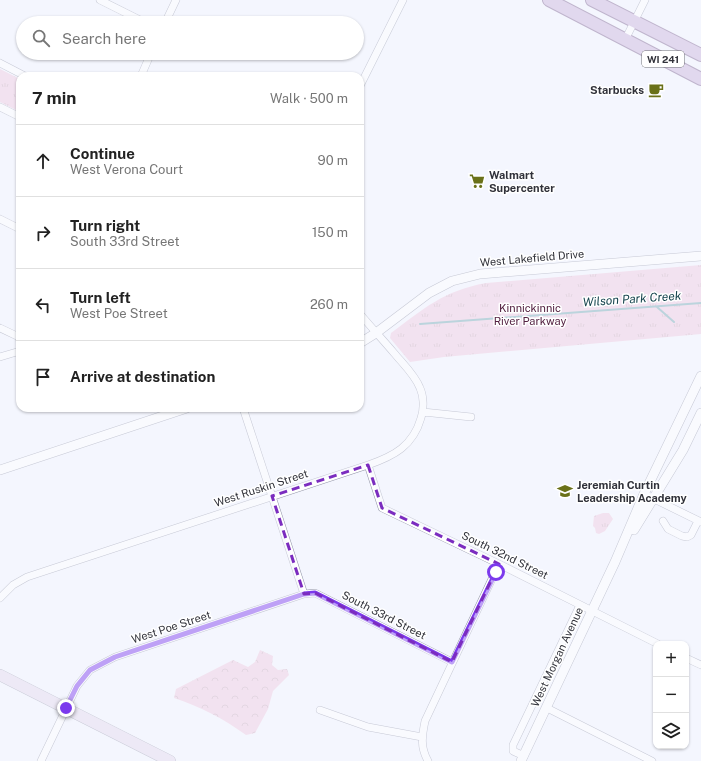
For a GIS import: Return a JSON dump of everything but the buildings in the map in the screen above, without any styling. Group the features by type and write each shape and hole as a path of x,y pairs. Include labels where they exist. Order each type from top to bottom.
{"main road":[{"name":"WI 241","path":"592,0 701,55"},
{"name":"WI 241","path":"555,1 625,40 701,79"},
{"path":"656,56 686,62 701,70"},
{"path":"0,675 66,708 158,758 170,761"}],"street":[{"path":"100,0 132,16"},
{"path":"169,16 176,0"},
{"path":"364,78 403,0"},
{"path":"625,40 645,0"},
{"path":"143,72 148,60"},
{"path":"0,64 17,72"},
{"path":"0,107 16,115"},
{"path":"0,219 16,227"},
{"name":"West Lakefield Drive","path":"364,340 429,293 452,281 480,274 701,256"},
{"name":"West Ruskin Street","path":"0,598 12,585 27,577 368,465 386,458 407,444 418,430 423,412 420,388 407,368 364,319"},
{"path":"0,328 16,336"},
{"path":"0,357 16,351"},
{"name":"West Morgan Avenue","path":"522,758 648,496 701,376"},
{"path":"0,470 175,412"},
{"path":"244,412 304,594"},
{"path":"423,412 471,417"},
{"name":"West Morgan Avenue","path":"648,496 683,450 701,413"},
{"name":"South 32nd Street","path":"368,465 382,508 500,564 653,642"},
{"path":"648,496 700,521 691,535 687,537 668,529 663,521"},
{"path":"428,761 423,753 422,737 425,721 500,564"},
{"name":"South 33rd Street","path":"304,594 315,593 452,662"},
{"name":"West Poe Street","path":"40,761 77,686 90,670 115,657 304,594"},
{"path":"522,758 513,751 513,745 580,605"},
{"path":"689,659 701,665"},
{"path":"547,708 652,761"},
{"path":"320,710 368,727 422,737"}],"highlighted area":[{"path":"368,465 382,508 499,564 452,662 315,593 304,594 272,496"}],"green space":[{"path":"0,69 16,77 16,110 0,102"},
{"name":"Kinnickinnic River Parkway","path":"701,265 701,334 444,357 410,362 390,338 391,333 425,308 446,296 471,286 486,283"},
{"path":"609,513 613,519 605,531 599,534 596,533 593,526 594,516"},
{"path":"260,650 273,656 272,665 278,670 287,669 289,675 273,691 268,709 255,733 246,735 211,714 174,698 176,689 233,660 248,667 255,662"}],"waterway":[{"name":"Wilson Park Creek","path":"420,324 701,303"},
{"path":"657,307 674,322"}],"place":[{"name":"Starbucks","path":"656,90"},
{"name":"Walmart Supercenter","path":"477,181"},
{"name":"Jeremiah Curtin Leadership Academy","path":"565,491"}],"route":[{"path":"66,708 77,686 90,670 115,657 304,594 315,593 452,662 496,572"}]}
